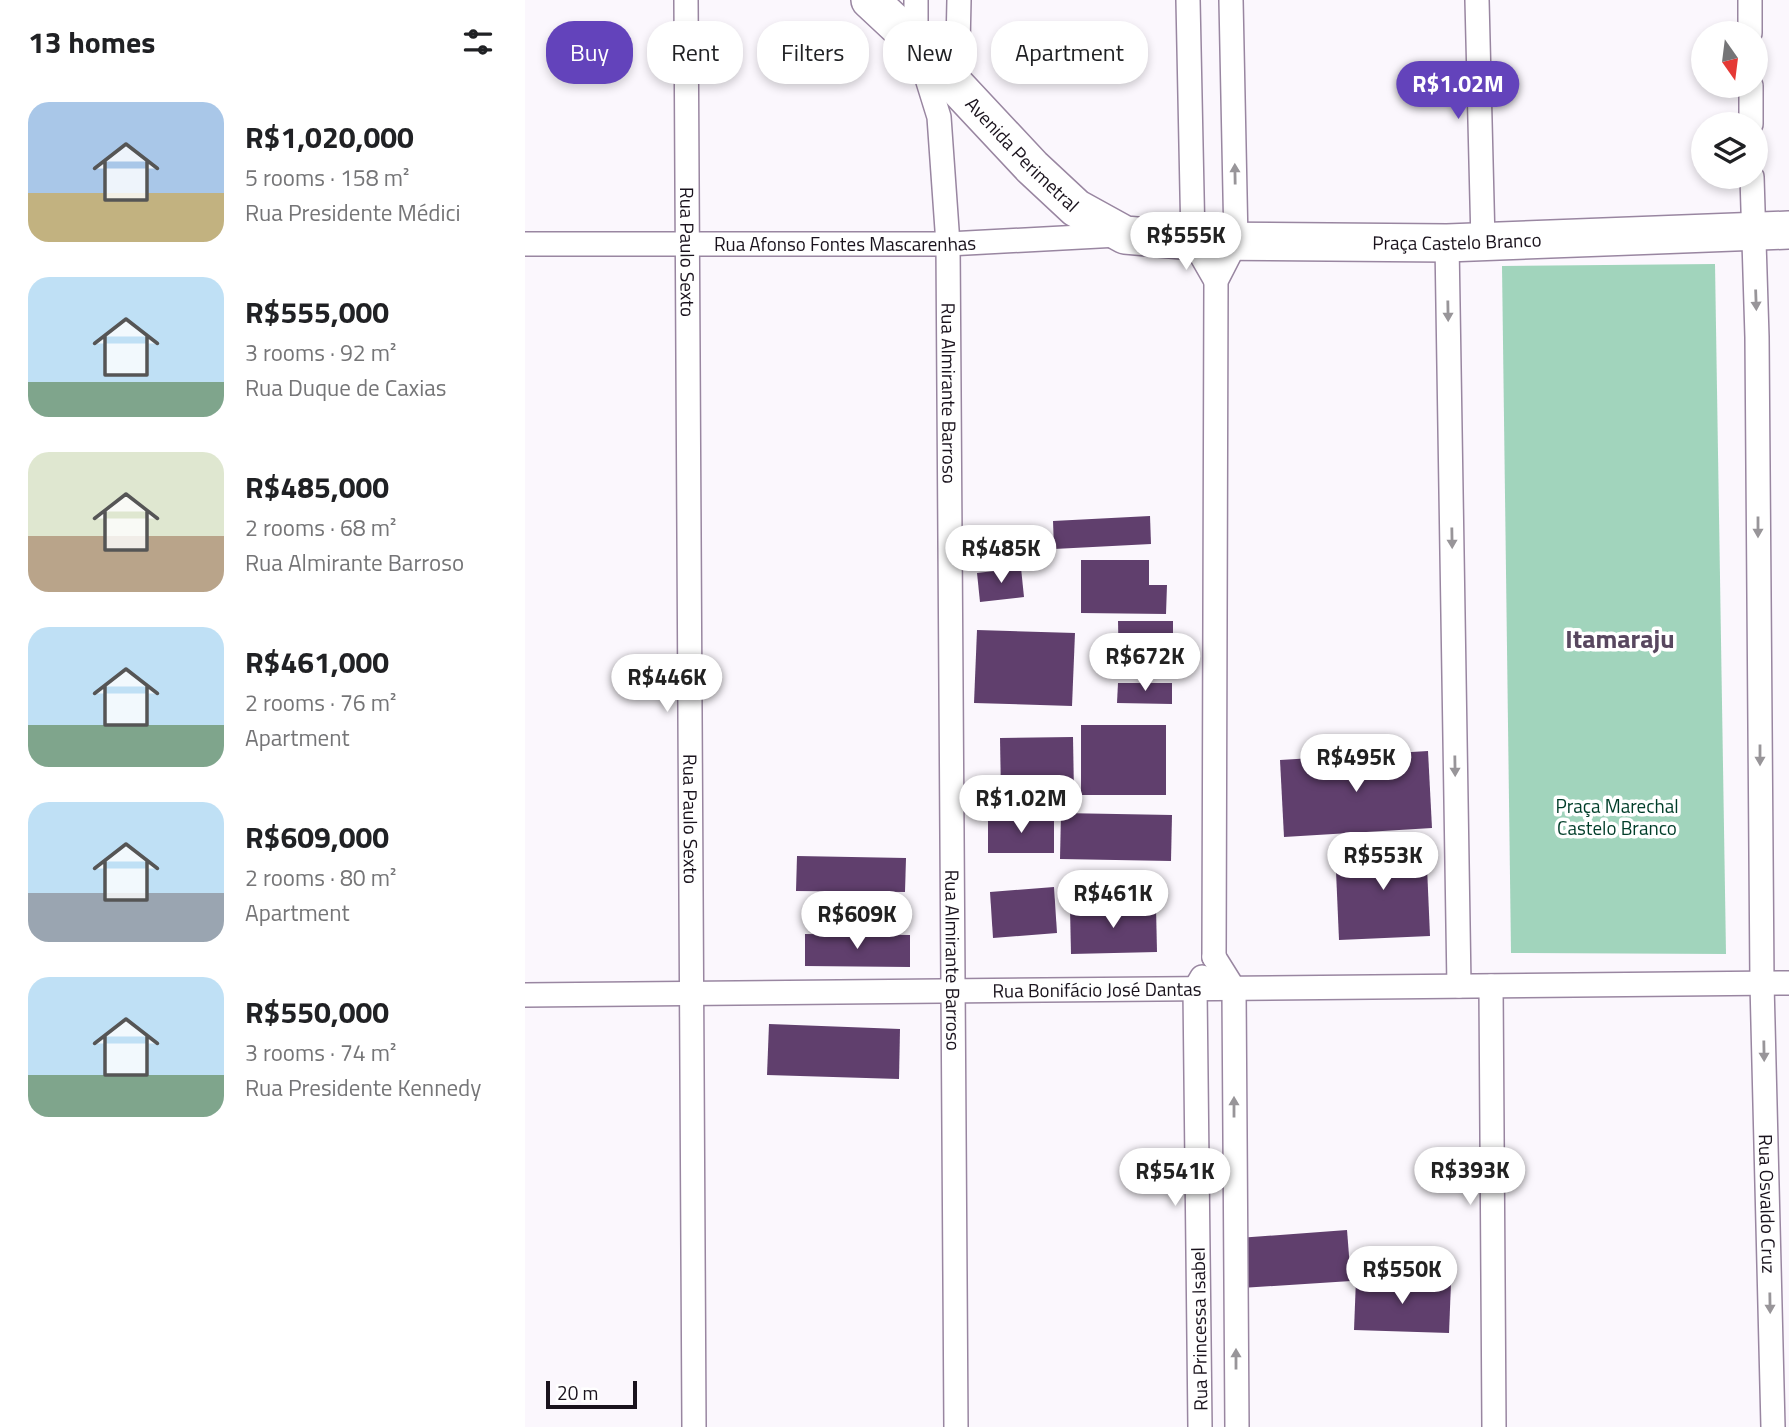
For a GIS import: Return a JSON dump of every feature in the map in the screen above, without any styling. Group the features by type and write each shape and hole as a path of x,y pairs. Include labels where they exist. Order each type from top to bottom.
{"main road":[{"name":"Avenida Perimetral","path":"870,0 892,21"},
{"name":"Avenida Perimetral","path":"939,84 949,103 1032,167 1076,208 1125,235"},
{"name":"Praça Castelo Branco","path":"1125,235 1193,241 1447,243 1772,231"}],"street":[{"name":"Rua Paulo Sexto","path":"686,0 694,1427"},
{"path":"916,0 916,21"},
{"name":"Rua Almirante Barroso","path":"956,1427 948,244 949,103 960,0"},
{"path":"1188,0 1193,241 1216,281"},
{"path":"1195,989 1214,957 1216,281 1236,242 1231,0"},
{"path":"1476,0 1483,242"},
{"path":"1750,0 1750,21"},
{"path":"1756,189 1772,231 1762,983"},
{"name":"Rua Afonso Fontes Mascarenhas","path":"525,244 948,244 1125,235"},
{"path":"1447,243 1459,986 1789,983"},
{"path":"1214,957 1234,989"},
{"name":"Rua Osvaldo Cruz","path":"1762,983 1773,1427"},
{"name":"Rua Bonifácio José Dantas","path":"525,995 1459,986"},
{"path":"1491,986 1494,1427"},
{"name":"Rua Princessa Isabel","path":"1195,989 1200,1427"},
{"name":"Rua Princessa Isabel","path":"1234,989 1237,1427"}],"green space":[{"name":"Praça Marechal Castelo Branco","path":"1715,264 1726,954 1511,953 1502,266"}],"building":[{"path":"1150,516 1151,544 1054,549 1053,521"},
{"path":"1081,560 1149,560 1149,585 1167,585 1166,614 1081,613"},
{"path":"1021,568 1024,597 980,602 977,573"},
{"path":"1118,621 1173,621 1173,673 1119,674"},
{"path":"977,630 1075,633 1072,706 974,703"},
{"path":"1118,683 1172,683 1172,704 1117,703"},
{"path":"1081,725 1166,725 1166,795 1081,795"},
{"path":"1073,737 1074,794 1001,794 1000,738"},
{"path":"1428,751 1432,828 1284,837 1280,760"},
{"path":"1061,813 1172,815 1171,861 1060,859"},
{"path":"988,816 1054,817 1054,853 988,853"},
{"path":"1426,844 1430,936 1339,940 1335,848"},
{"path":"797,856 906,858 905,892 796,891"},
{"path":"1054,887 1057,933 993,938 990,892"},
{"path":"1156,907 1157,952 1071,954 1070,908"},
{"path":"805,934 910,935 910,967 805,966"},
{"path":"769,1024 900,1029 899,1079 767,1075"},
{"path":"1347,1230 1351,1281 1241,1288 1238,1238"},
{"path":"1356,1279 1451,1283 1449,1333 1354,1330"}],"district":[{"name":"Itamaraju","path":"1620,639"}]}
